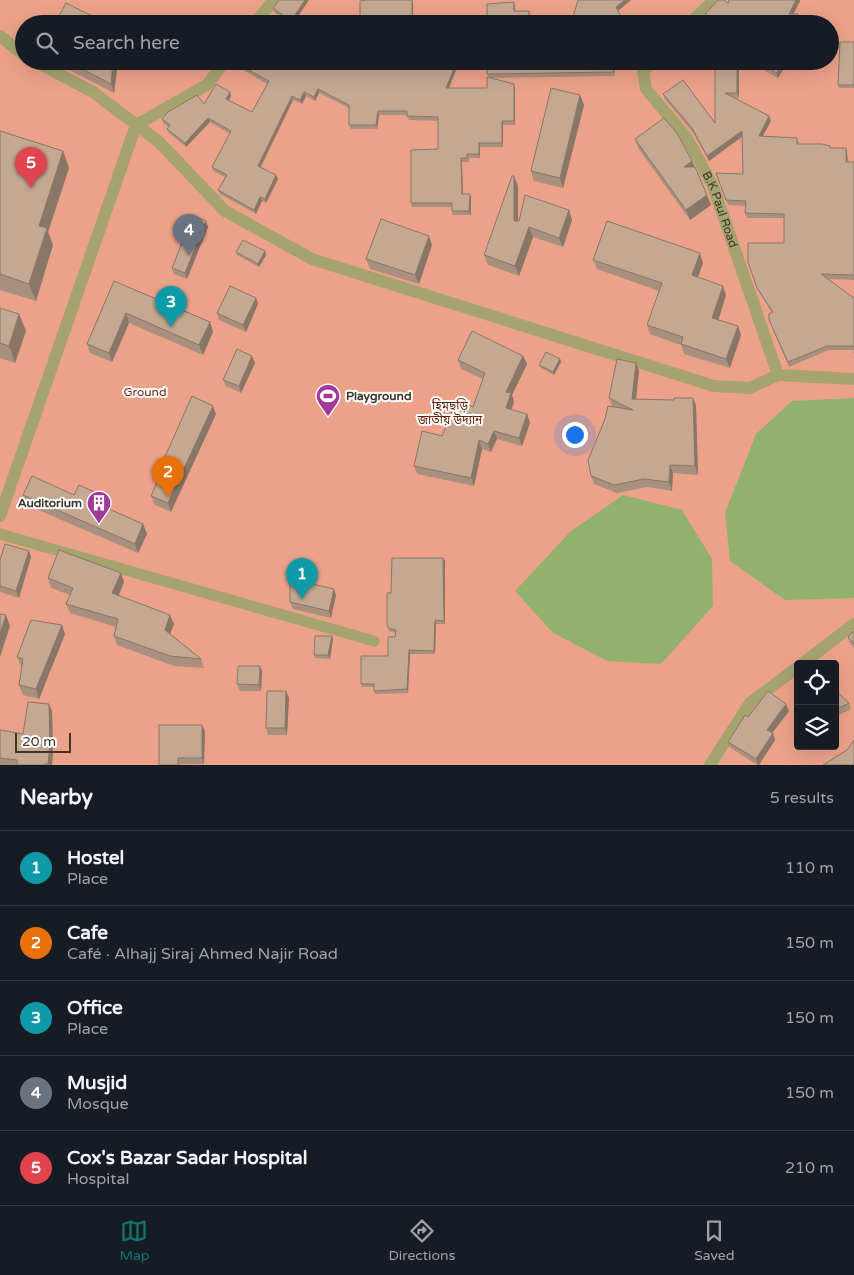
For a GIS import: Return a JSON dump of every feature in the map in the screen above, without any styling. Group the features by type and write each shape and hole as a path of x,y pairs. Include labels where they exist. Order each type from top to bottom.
{"street":[{"path":"262,15 274,0"},
{"path":"698,15 714,0"},
{"path":"0,36 15,48"},
{"path":"51,70 93,92 159,142 224,211 312,260 714,386 750,388 778,375 854,379"},
{"path":"0,516 136,124 207,85 218,70"},
{"name":"B.K Paul Road","path":"645,70 643,72 646,89 687,138 713,186 778,375"},
{"path":"0,475 13,479"},
{"path":"807,660 854,624"},
{"path":"710,765 750,703 794,670"}],"lane":[{"path":"0,534 374,641"}],"green space":[{"name":"হিমছড়ি জাতীয় উদ্যান","path":"0,0 854,0 854,765 0,765"}],"shaded area":[{"path":"854,398 854,598 785,600 730,561 725,513 756,434 792,401"},
{"path":"623,495 682,510 712,559 713,606 661,664 607,661 552,632 515,591 571,531"}],"building":[{"path":"279,0 305,0 295,15 283,15 273,8"},
{"path":"412,0 412,15 360,15 360,1"},
{"path":"578,0 625,0 616,7 620,15 574,15"},
{"path":"718,0 724,0 728,3 729,0 796,0 789,14 798,14 706,15 705,14"},
{"path":"514,2 514,11 529,11 529,15 487,15 487,4"},
{"path":"66,3 90,15 60,15"},
{"path":"840,42 854,42 854,85 838,85"},
{"path":"84,70 112,70 111,84"},
{"path":"249,70 453,70 446,88 487,88 487,77 514,84 514,121 502,121 502,143 479,143 479,154 467,154 467,158 461,158 462,194 470,194 469,211 452,211 452,203 411,203 411,150 438,149 438,117 407,116 407,111 378,111 376,125 349,125 349,105 318,89 314,97 304,92 300,100 292,96 258,166 276,175 265,199 260,197 254,210 218,190 227,175 212,167 231,131 208,118 185,143 167,129 170,125 162,119 168,112 197,95 204,104 216,84 230,92 226,99 252,112 269,81"},
{"path":"487,70 614,70 614,72 487,74"},
{"path":"715,70 737,70 737,93 725,93 769,116 759,136 797,138 797,144 822,144 830,146 830,148 846,148 846,162 854,162 854,275 821,274 854,298 854,346 827,346 788,362 769,320 769,314 773,312 757,288 748,262 748,243 784,243 784,214 745,213 746,201 726,200 716,173 743,174 742,131 707,156 692,128 663,94 683,80 715,123"},
{"path":"551,88 580,95 560,178 531,171"},
{"path":"664,118 677,133 692,161 684,167 695,167 707,195 686,210 635,139"},
{"path":"0,131 63,151 39,226 47,228 29,284 0,274"},
{"path":"512,176 514,176 514,221 519,221 525,195 569,210 559,238 529,227 515,266 484,255"},
{"path":"193,215 206,221 185,273 172,268"},
{"path":"381,219 429,236 415,275 366,259"},
{"path":"607,221 700,253 692,275 723,286 712,318 738,326 726,359 681,344 683,337 647,325 662,283 593,260"},
{"path":"243,240 265,251 258,264 236,252"},
{"path":"114,281 210,322 199,345 126,313 109,353 87,344"},
{"path":"230,286 256,298 243,325 217,313"},
{"path":"0,308 19,314 9,346 0,343"},
{"path":"472,331 523,356 506,392 511,393 506,408 527,414 519,438 494,431 488,444 479,440 471,478 414,466 422,431 442,436 457,400 473,407 485,373 458,360"},
{"path":"237,349 252,356 239,386 223,380"},
{"path":"546,352 560,359 553,372 539,365"},
{"path":"617,359 636,363 632,399 674,400 674,398 693,398 695,466 670,465 669,482 644,479 614,485 591,476 588,460 605,419 608,406 633,410 609,398"},
{"path":"192,396 213,406 168,503 151,496 167,460 164,459"},
{"name":"Auditorium","path":"32,476 74,495 79,485 104,496 100,505 143,524 135,544 23,495"},
{"path":"5,544 29,551 16,591 0,586 0,560"},
{"path":"59,550 121,573 112,593 170,615 165,630 201,659 170,656 114,636 118,619 66,604 73,588 48,578"},
{"path":"392,558 443,558 444,621 435,620 434,651 409,650 407,689 374,691 374,684 361,684 361,656 388,656 388,637 395,637 396,630 388,628 387,623 387,593 391,593"},
{"path":"290,579 334,589 329,611 290,602"},
{"path":"0,614 6,615 0,634"},
{"path":"31,620 62,625 36,689 19,685 23,659 17,657"},
{"path":"854,631 854,644 848,637"},
{"path":"315,636 332,636 328,655 314,655"},
{"path":"238,666 260,666 259,685 237,684"},
{"path":"267,691 286,691 285,728 266,728"},
{"path":"768,691 786,704 767,730 773,733 756,759 728,742 745,715 748,717"},
{"path":"839,694 849,703 839,708"},
{"path":"28,702 49,704 50,745 48,764 45,765 17,765 17,760 0,758 0,730 23,734"},
{"path":"159,725 202,725 202,758 178,758 178,765 159,765"},
{"path":"854,740 854,765 823,765 847,750"}],"place":[{"name":"Cox's Bazar Sadar Hospital","path":"31,188"},
{"name":"Musjid","path":"189,255"},
{"name":"Office","path":"171,327"},
{"name":"Playground","path":"328,417"},
{"name":"Cafe","path":"168,497"},
{"name":"Auditorium","path":"99,524"},
{"name":"Hostel","path":"302,599"}],"park label":[{"name":"Ground","path":"145,392"}]}
